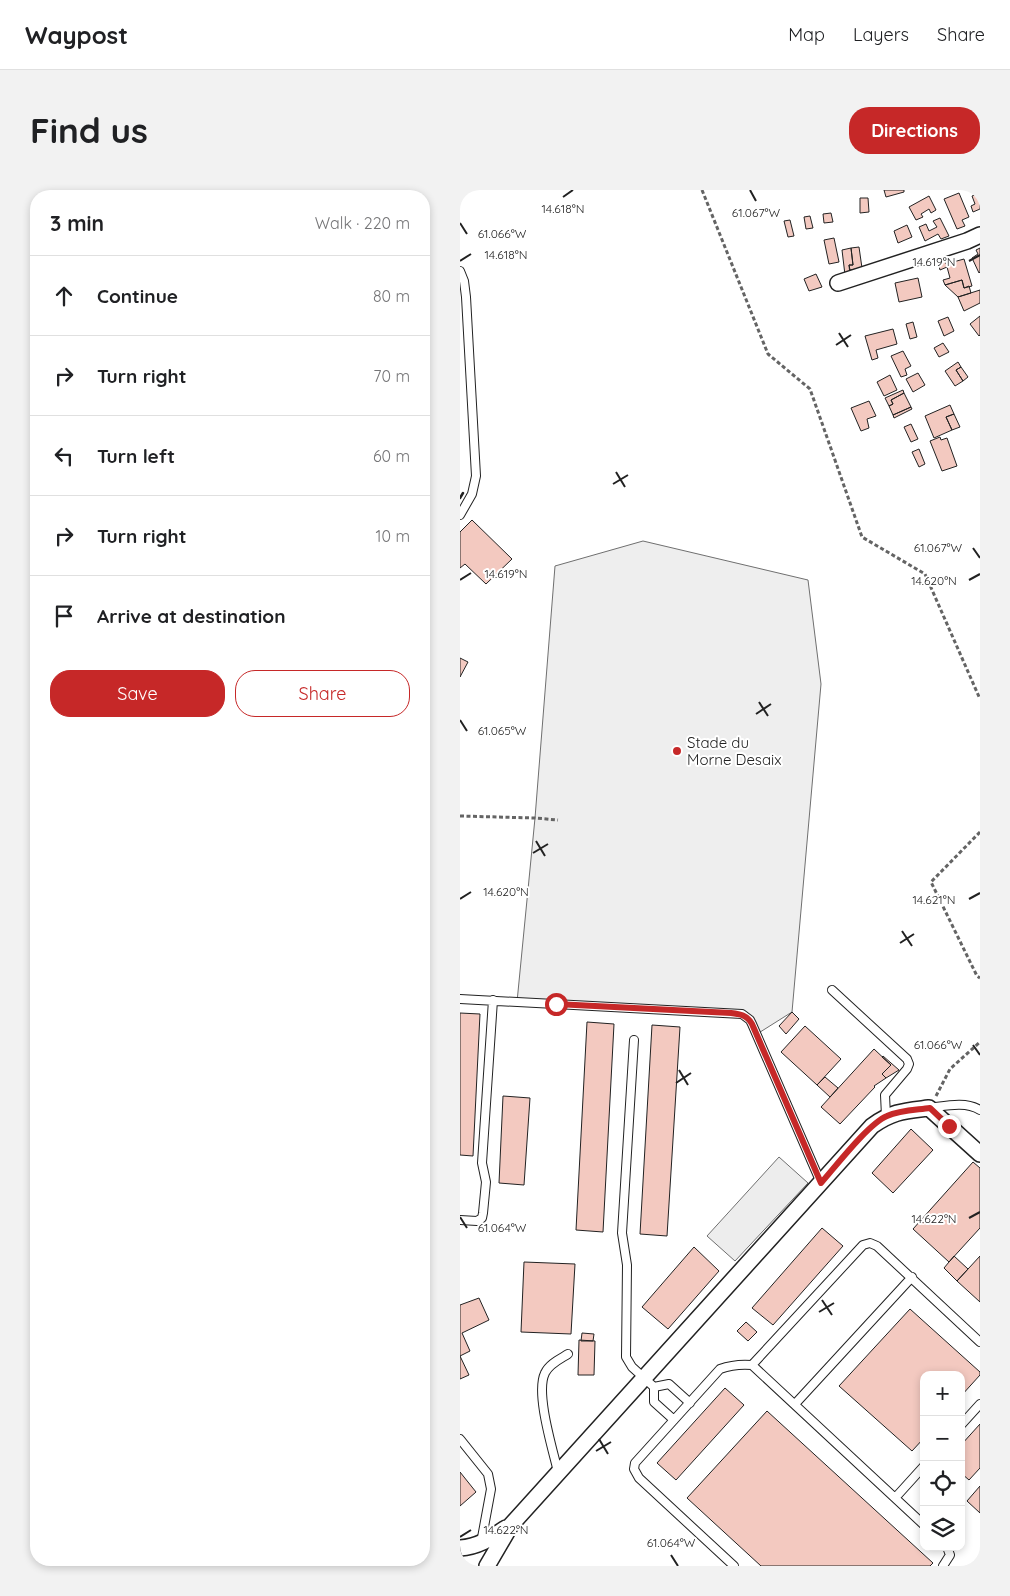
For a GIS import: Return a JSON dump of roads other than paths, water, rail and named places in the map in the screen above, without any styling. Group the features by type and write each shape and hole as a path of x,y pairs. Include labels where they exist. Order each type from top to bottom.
{"street":[{"path":"838,283 967,241 980,235"},
{"path":"488,1566 511,1525 558,1472 649,1383 872,1126 886,1116 898,1112 930,1108 980,1154"},
{"path":"471,1546 511,1525"},
{"path":"471,1546 482,1548 485,1551 489,1560 488,1566"}],"lane":[{"path":"460,271 464,281 466,297 476,476 472,494 460,515"},
{"path":"832,990 907,1059 909,1064 907,1069 885,1095 886,1116"},
{"path":"460,999 742,1014 747,1017 755,1029 821,1183"},
{"path":"460,1220 477,1221 482,1218 484,1213 486,1182 482,1163 493,1000"},
{"path":"634,1040 622,1233 627,1265 626,1357 632,1367 649,1383 654,1402 674,1420"},
{"path":"930,1108 957,1104 974,1106 980,1110"},
{"path":"752,1365 863,1245 870,1243 877,1246 912,1277 980,1342"},
{"path":"795,1404 912,1277"},
{"path":"558,1472 543,1403 542,1386 545,1372 554,1363 568,1354"},
{"path":"734,1566 639,1478 634,1469 635,1463 720,1369 738,1364 752,1365 920,1521"},
{"path":"649,1383 669,1384 690,1403"},
{"path":"965,1421 980,1404"},
{"path":"460,1439 488,1474 491,1489 471,1546"},
{"path":"895,1498 920,1470"},
{"path":"943,1566 950,1555 948,1551"}],"place":[{"name":"Stade du Morne Desaix","path":"677,751"}]}
